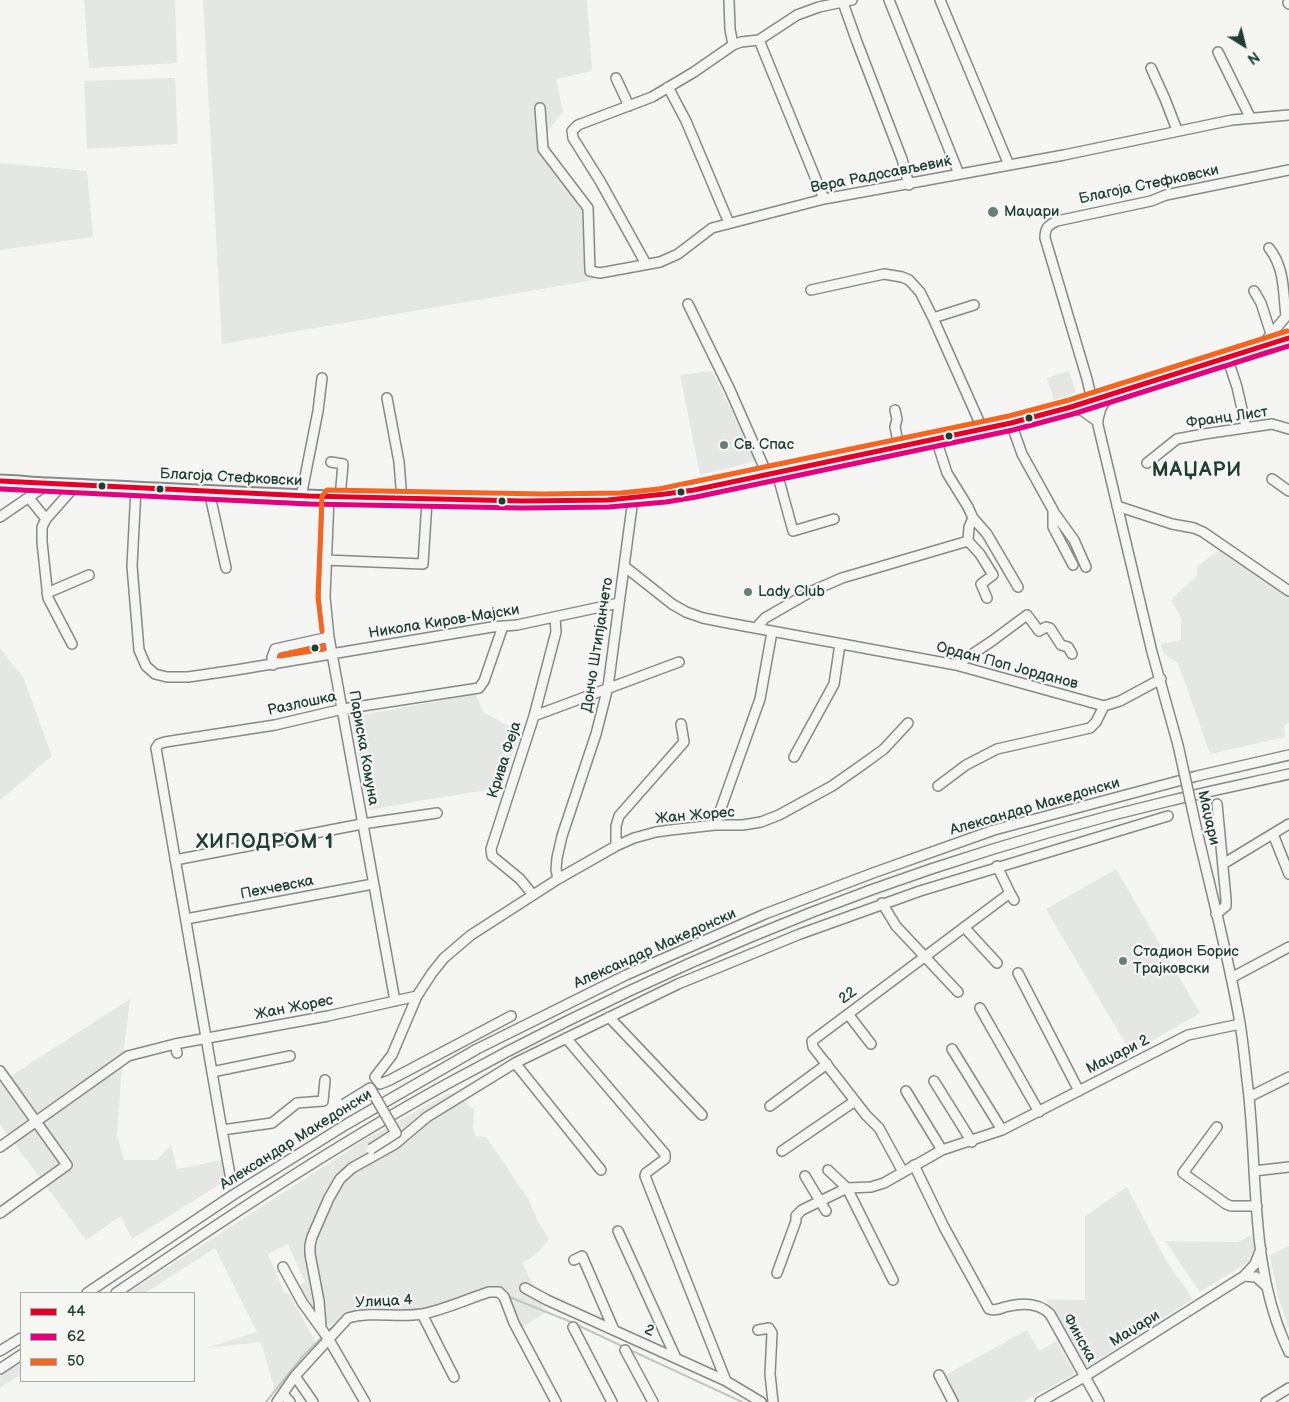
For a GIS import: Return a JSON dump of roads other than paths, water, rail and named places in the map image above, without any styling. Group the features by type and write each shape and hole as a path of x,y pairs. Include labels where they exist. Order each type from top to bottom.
{"main road":[{"name":"Благоја Стефковски","path":"0,480 302,497 428,501 543,502 634,499 679,493 1011,423 1071,407 1289,338"}],"street":[{"path":"729,0 733,45"},
{"path":"889,0 959,174"},
{"path":"940,0 1009,165"},
{"path":"646,264 572,135 572,131 578,125 652,97 733,45 759,40 797,15 819,4 846,1 857,42 902,160 909,185"},
{"path":"759,40 824,199"},
{"path":"1218,52 1250,118"},
{"path":"1151,68 1178,130"},
{"path":"616,78 629,106"},
{"path":"668,87 686,121 729,223"},
{"name":"Вера Радосављевиќ","path":"540,108 543,149 588,208 590,271 600,273 660,262 678,254 712,228 824,199 909,185 1178,130 1250,118 1289,115"},
{"name":"Благоја Стефковски","path":"1092,400 1045,238 1045,232 1049,225 1057,221 1152,201 1166,196 1289,170"},
{"path":"1263,345 1287,315 1283,281 1276,260 1269,248"},
{"path":"811,290 884,274 909,280 915,285 933,318 982,428"},
{"path":"1254,291 1261,303 1271,334"},
{"path":"688,304 772,474 793,530 834,519"},
{"path":"933,318 974,305"},
{"path":"1227,357 1237,387 1246,427"},
{"path":"302,497 318,411 322,378"},
{"path":"1071,407 1098,422 1099,410 1109,395"},
{"path":"386,398 399,462 402,500"},
{"name":"Маџари","path":"1092,400 1152,652 1178,745 1231,978 1240,1024 1266,1286 1276,1320 1289,1352"},
{"path":"895,410 898,419 895,427 899,446"},
{"path":"1011,423 1022,454 1053,511 1074,540 1086,567"},
{"name":"Франц Лист","path":"1147,463 1177,439 1272,424 1289,429"},
{"path":"936,439 947,473 973,518 987,534 1018,587"},
{"name":"Париска Комуна","path":"331,462 344,464 334,498 326,560 325,598 329,637 395,1001"},
{"path":"1272,479 1289,491"},
{"path":"20,482 25,500 46,519"},
{"path":"0,517 48,484"},
{"path":"72,644 50,605 47,592 42,527 46,519 76,485"},
{"name":"Никола Киров-Мајски","path":"136,488 132,566 139,650 146,666 155,674 167,677 188,677 504,626 517,626 619,603"},
{"path":"209,491 226,568"},
{"name":"Дончо Штипјанчето","path":"558,878 557,864 562,836 599,725 608,687 634,499"},
{"path":"326,560 423,564 428,501"},
{"path":"1117,506 1203,532 1289,591"},
{"path":"1053,511 1053,527 1073,565"},
{"path":"973,518 969,527 968,541 980,554 993,575 981,584 987,598"},
{"path":"756,628 765,618 812,591 842,578 968,541"},
{"name":"Ордан Поп Јорданов","path":"624,566 672,604 686,612 703,618 956,665 1104,706"},
{"path":"47,592 89,575"},
{"path":"956,665 992,642 1027,615 1039,631 1046,627 1050,628 1061,645 1068,647 1072,654"},
{"name":"Крива Феја","path":"533,894 520,879 491,853 534,716 556,632 555,617"},
{"name":"Разлошка","path":"175,860 156,748 158,744 275,724 342,709 479,688 484,681 504,626"},
{"path":"716,825 760,699 772,632"},
{"path":"273,664 273,652 275,649 329,637"},
{"path":"794,757 834,684 840,644"},
{"path":"534,716 679,662"},
{"path":"938,786 966,765 997,749 1090,728 1096,722 1104,706 1120,701 1161,679"},
{"name":"Жан Жорес","path":"511,1016 390,1080 380,1084 375,1076 392,1054 417,996 444,958 471,935 558,878 616,846 656,832 716,825 743,825 761,822 779,815 832,786 862,765 884,749 908,722"},
{"path":"616,846 617,821 684,742 681,724"},
{"name":"Александар Македонски","path":"89,1292 233,1195 347,1124 476,1049 626,975 765,914 994,830 1197,776 1289,754"},
{"name":"Александар Македонски","path":"117,1292 225,1219 426,1096 547,1031 642,985 749,938 838,903 990,850 1139,808 1289,774"},
{"path":"1216,914 1226,906 1217,804"},
{"path":"231,1180 175,860 362,824 436,813"},
{"path":"321,1326 310,1245 312,1236 329,1198 340,1179 352,1168 394,1144 427,1117 515,1063 678,984 751,953 882,903 997,866 1168,816"},
{"path":"1223,864 1289,824"},
{"path":"1273,834 1289,874"},
{"name":"22","path":"903,1172 879,1128 855,1101 813,1047 812,1041 964,927 1012,896 997,866"},
{"name":"Пехчевска","path":"186,919 373,884"},
{"path":"882,903 896,926 958,992"},
{"path":"964,927 997,963"},
{"path":"1231,978 1268,960 1289,947"},
{"name":"Маџари 2","path":"1018,973 1079,1091 1188,1035 1240,1024"},
{"name":"Жан Жорес","path":"36,1121 128,1056 176,1048 205,1038 328,1016 417,996"},
{"path":"980,1008 1039,1112"},
{"path":"848,1014 871,1044"},
{"path":"609,1017 702,1116"},
{"path":"566,1038 665,1154 664,1159 645,1176 726,1381"},
{"path":"952,1049 1002,1130"},
{"path":"212,1072 290,1056"},
{"path":"515,1063 601,1170"},
{"path":"770,1106 827,1064"},
{"path":"0,1071 67,1165 0,1213"},
{"path":"1248,1097 1289,1077"},
{"path":"222,1130 272,1123 297,1103 323,1101 326,1080"},
{"path":"934,1080 972,1142"},
{"path":"344,1104 370,1088 396,1133 371,1149"},
{"path":"906,1091 942,1150"},
{"path":"777,1273 798,1212 847,1188 877,1185 942,1150 972,1142 1002,1130 1079,1091"},
{"path":"782,1151 855,1101"},
{"path":"0,1147 36,1121"},
{"path":"1217,1127 1183,1172 1226,1204 1232,1206 1257,1206"},
{"name":"Финска","path":"914,1165 973,1282 989,1309 994,1311 1007,1306 1024,1305 1043,1307 1050,1314 1099,1402"},
{"path":"1254,1171 1289,1167"},
{"path":"828,1170 847,1188 893,1280"},
{"path":"805,1176 826,1210"},
{"path":"618,1231 676,1358"},
{"name":"Маџари","path":"1040,1402 1084,1377 1244,1276 1254,1264 1261,1249"},
{"path":"574,1260 582,1256 614,1330"},
{"path":"283,1267 302,1302 321,1326 365,1402"},
{"path":"1244,1276 1256,1277 1266,1286"},
{"name":"2","path":"524,1288 726,1381 761,1402"},
{"name":"Улица 4","path":"277,1402 295,1376 348,1318 356,1315 402,1316 422,1314 489,1292 498,1292 504,1297 514,1323 556,1402"},
{"path":"422,1314 454,1377"},
{"path":"573,1327 612,1402"},
{"path":"758,1330 769,1328 772,1332 770,1374 774,1402"},
{"path":"0,1351 20,1339"},
{"path":"625,1350 653,1402"},
{"path":"0,1369 20,1357"},
{"path":"295,1376 312,1402"},
{"path":"939,1376 953,1402"},
{"path":"1266,1402 1289,1388"},
{"path":"283,1394 290,1402"}],"waterway":[{"path":"507,1296 571,1322 624,1347"},
{"path":"327,1332 341,1320"},
{"path":"266,1402 303,1356 322,1337"},
{"path":"628,1349 742,1402"}],"place":[{"name":"Маџари","path":"993,212"},
{"name":"Св. Спас","path":"724,445"},
{"name":"Lady Club","path":"748,592"},
{"name":"Стадион Борис Трајковски","path":"1123,961"}],"district":[{"name":"МАЏАРИ","path":"1197,471"},
{"name":"ХИПОДРОМ 1","path":"265,843"}]}
